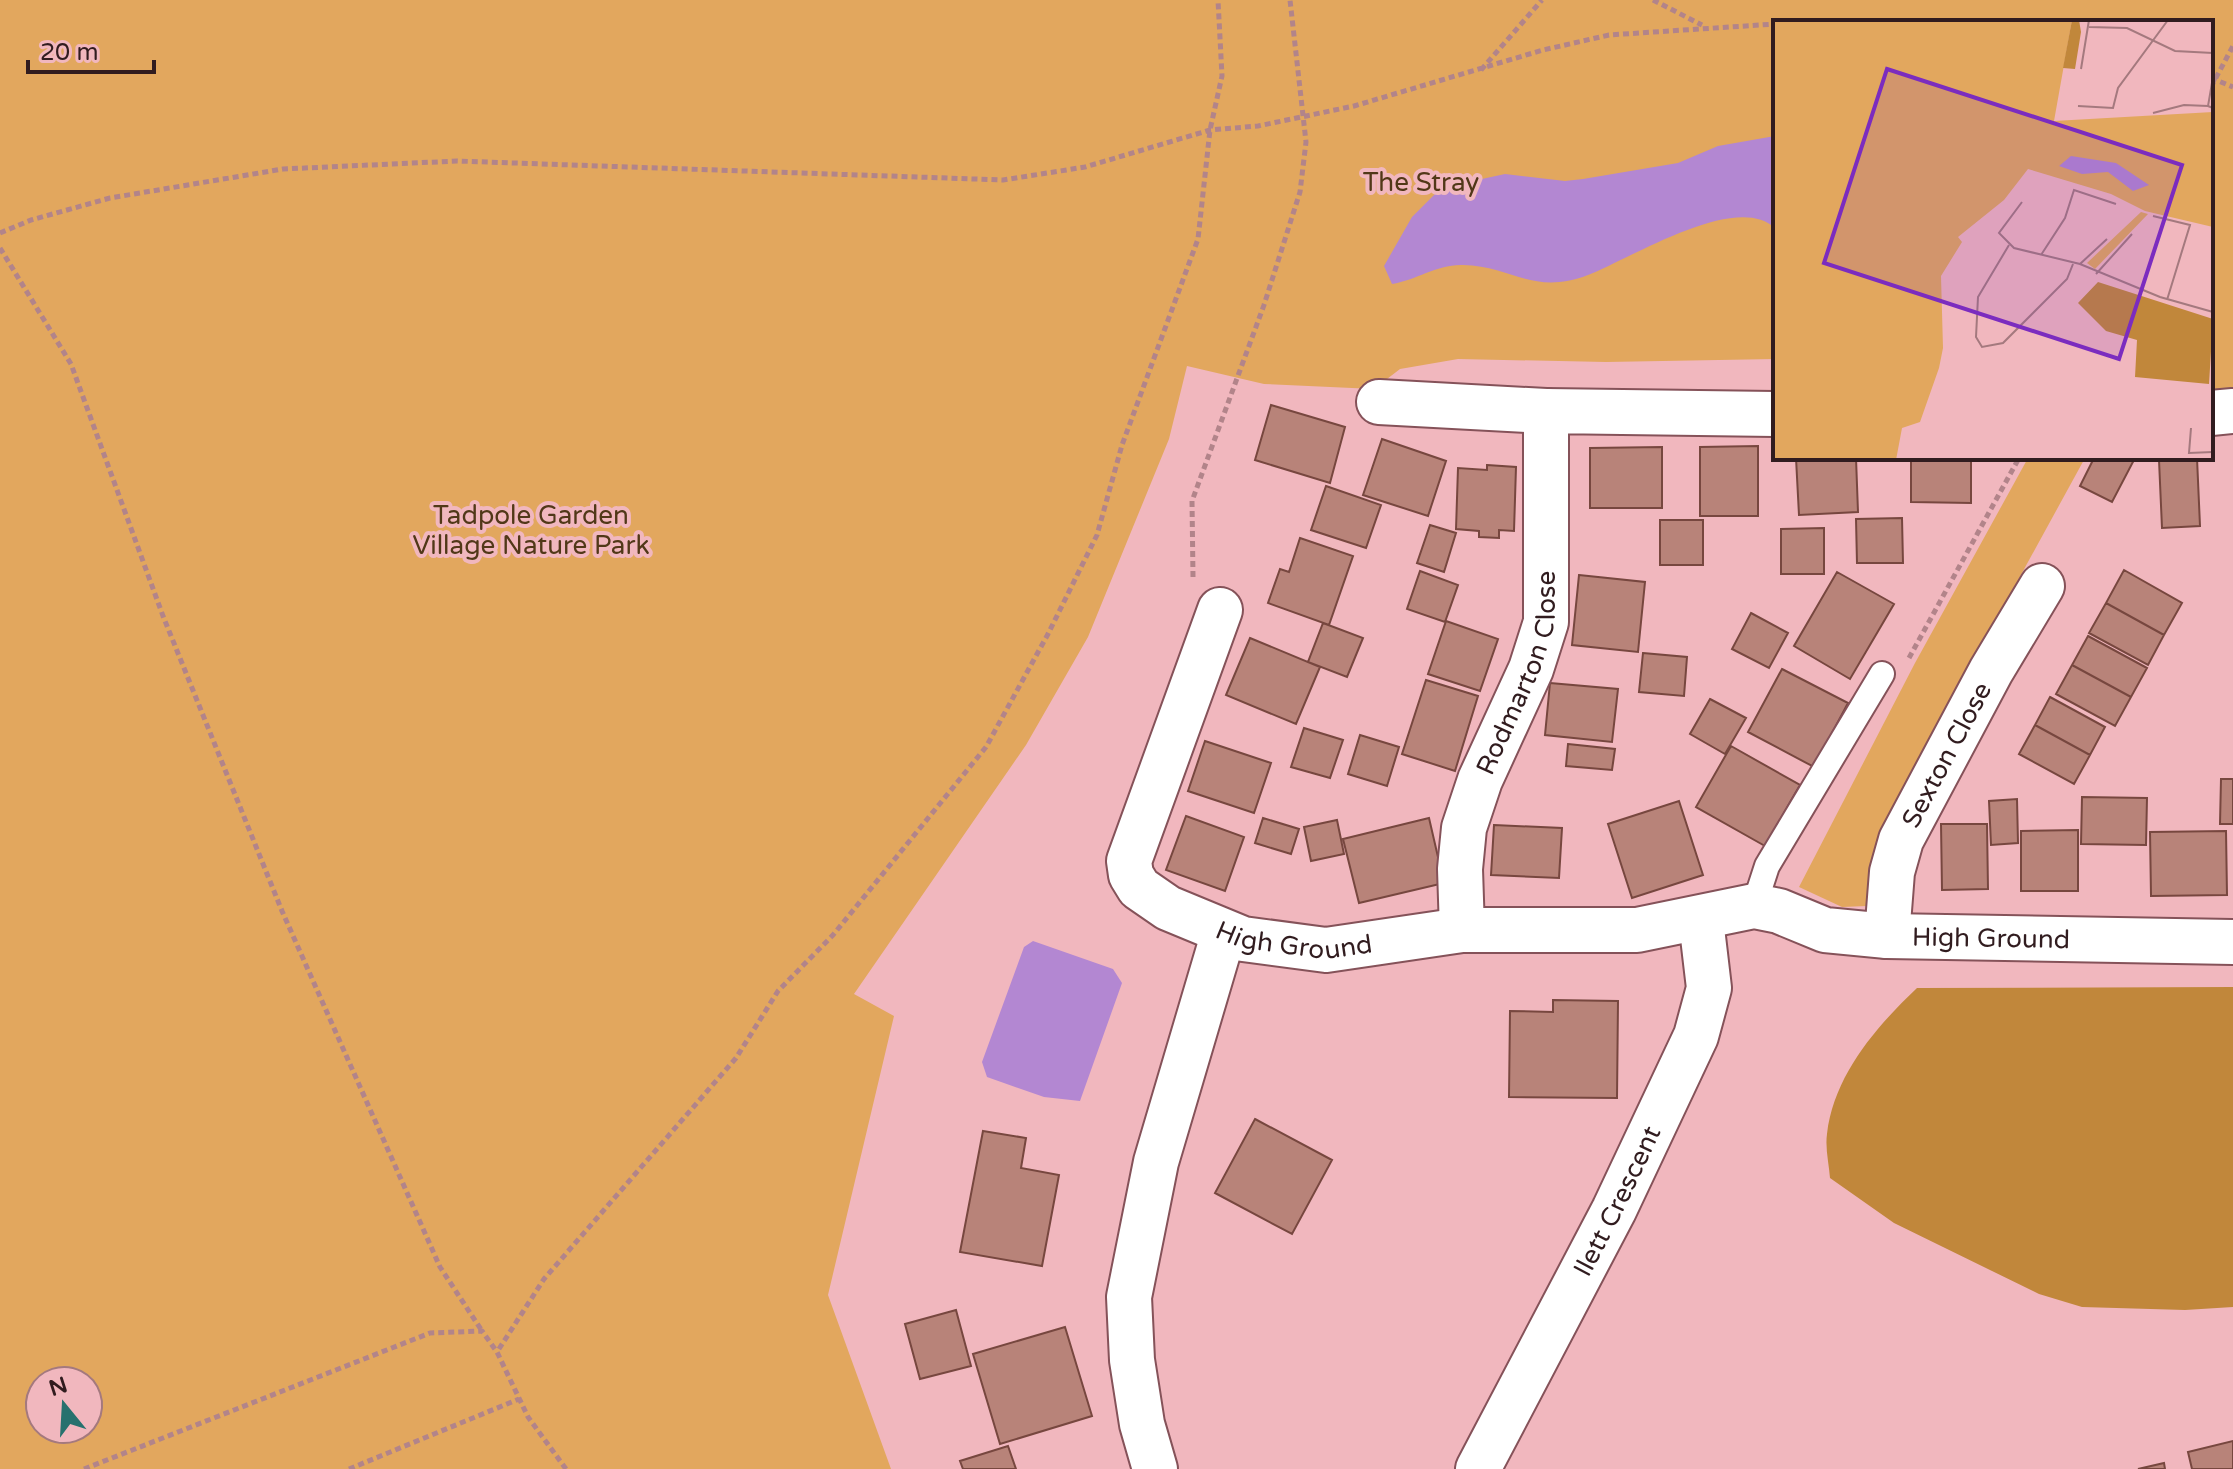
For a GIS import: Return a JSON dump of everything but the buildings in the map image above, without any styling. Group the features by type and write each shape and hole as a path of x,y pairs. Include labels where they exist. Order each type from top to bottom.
{"street":[{"path":"1379,402 1546,411 1773,414"},
{"name":"Rodmarton Close","path":"1462,930 1460,869 1464,828 1480,780 1531,669 1546,622 1546,411"},
{"path":"2213,413 2233,411"},
{"name":"Sexton Close","path":"1887,936 1892,872 1901,840 1991,671 2042,586"},
{"name":"High Ground","path":"1206,594 1129,861 1131,875 1149,897 1224,932 1270,945 1326,950 1462,930 1616,932 1701,920 1754,906 1779,911 1825,930 1887,936 2233,942"},
{"name":"Ilett Crescent","path":"1478,1469 1614,1210 1696,1036 1709,988 1701,920"},
{"path":"1155,1469 1142,1424 1132,1360 1129,1297 1138,1236 1156,1162 1224,932"}],"lane":[{"path":"1754,906 1767,866 1882,674"}],"path":[{"path":"497,1352 544,1279 736,1058 778,991 833,935 986,747 1097,535 1122,445 1198,239 1210,130 1222,76 1218,0"},
{"path":"1206,594 1192,501 1292,221 1306,142 1290,0"},
{"path":"1481,71 1542,0"},
{"path":"1653,0 1705,26"},
{"path":"0,233 31,220 110,198 283,169 457,161 1003,180 1085,167 1210,130 1304,117 1481,71 1543,50 1609,35 1705,26 1773,24"},
{"path":"2233,46 2213,79 2233,87"},
{"path":"0,248 71,364 163,616 282,911 440,1267 497,1352 528,1417 566,1469"},
{"path":"84,1469 430,1333 482,1331"},
{"path":"349,1469 519,1399"}],"green space":[{"name":"Tadpole Garden Village Nature Park","path":"0,0 2233,0 2233,392 2213,394 2213,20 1773,20 1773,359 1606,362 1458,359 1400,369 1374,389 1264,384 1187,366 1169,439 1088,637 1026,745 854,994 894,1016 828,1295 891,1469 0,1469"},
{"path":"2027,460 2084,460 1982,646 1867,906 1842,907 1799,887 1915,663"}],"shaded area":[{"path":"1773,136 1773,227 1757,219 1735,217 1710,222 1569,281 1537,281 1480,267 1454,265 1392,284 1384,266 1412,217 1436,193 1454,185 1505,174 1565,181 1583,179 1678,163 1718,146"},
{"path":"1033,941 1113,969 1122,983 1080,1101 1044,1097 987,1077 982,1062 1024,947"},
{"path":"2233,987 2233,1307 2185,1310 2082,1307 2039,1294 1894,1223 1830,1178 1827,1134 1838,1092 1872,1036 1917,988"}],"park label":[{"name":"The Stray","path":"1421,182"}]}
